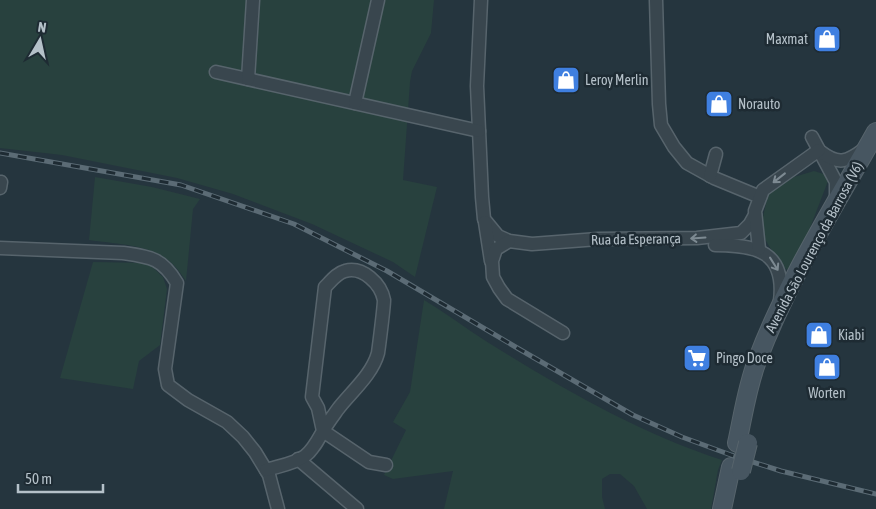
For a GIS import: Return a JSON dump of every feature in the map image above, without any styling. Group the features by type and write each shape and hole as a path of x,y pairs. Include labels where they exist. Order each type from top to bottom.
{"main road":[{"name":"Avenida São Lourenço da Barrosa (V6)","path":"742,443 762,382 784,326 872,150 876,132"},
{"name":"Avenida São Lourenço da Barrosa (V6)","path":"722,509 736,469 756,364 780,309 834,206 872,150"},
{"name":"Avenida São Lourenço da Barrosa (V6)","path":"732,509 736,469"}],"street":[{"path":"248,79 253,0"},
{"path":"355,103 378,0"},
{"path":"481,0 477,58 479,131 484,219 493,277 507,299 563,333"},
{"path":"656,0 661,125 674,147 687,163 710,176 760,197"},
{"path":"216,72 479,131"},
{"path":"812,137 836,182 837,192 834,206"},
{"path":"819,150 834,160 843,161 872,150"},
{"path":"759,249 755,211 763,190 819,150"},
{"path":"710,176 716,154"},
{"path":"0,182 0,188"},
{"name":"Rua da Esperança","path":"509,241 532,244 598,239 697,238 741,233 750,224 755,215"},
{"path":"484,219 498,236 509,241"},
{"path":"492,263 496,249 509,241"},
{"path":"715,246 739,245 759,249 768,256 781,277 780,309"},
{"path":"0,248 123,254 143,256 162,262 177,282 165,369 168,385 188,400 227,422 255,452 266,470 278,509"},
{"path":"266,470 288,464 306,455 320,439 323,431 367,374 378,354 384,300 377,284 369,276 358,271 346,270 336,276 325,287 312,397 318,408 323,431 369,462 386,465"},
{"path":"298,459 357,509"}],"green space":[{"path":"0,0 434,0 431,33 412,71 410,82 403,180 437,187 415,277 393,262 312,224 233,194 177,178 62,155 0,148"},
{"path":"814,171 830,176 808,233 788,270 781,266 760,231 768,194 794,177"},
{"path":"95,177 152,187 200,199 193,209 186,281 171,262 160,255 130,245 89,240"},
{"path":"93,262 148,263 163,277 167,289 160,345 139,361 133,389 60,378"},
{"path":"424,300 488,342 578,396 663,438 722,460 718,470 711,509 647,509 634,486 620,474 610,474 602,479 602,497 605,509 444,509 453,471 393,479 384,475 406,430 393,422 410,392"}],"railway":[{"path":"0,153 181,185 294,224 387,271 633,415 682,437 731,455 781,471 876,494"}],"place":[{"name":"Maxmat","path":"827,39"},
{"name":"Leroy Merlin","path":"566,80"},
{"name":"Norauto","path":"719,104"},
{"name":"Kiabi","path":"819,335"},
{"name":"Pingo Doce","path":"697,358"},
{"name":"Worten","path":"827,367"}]}
